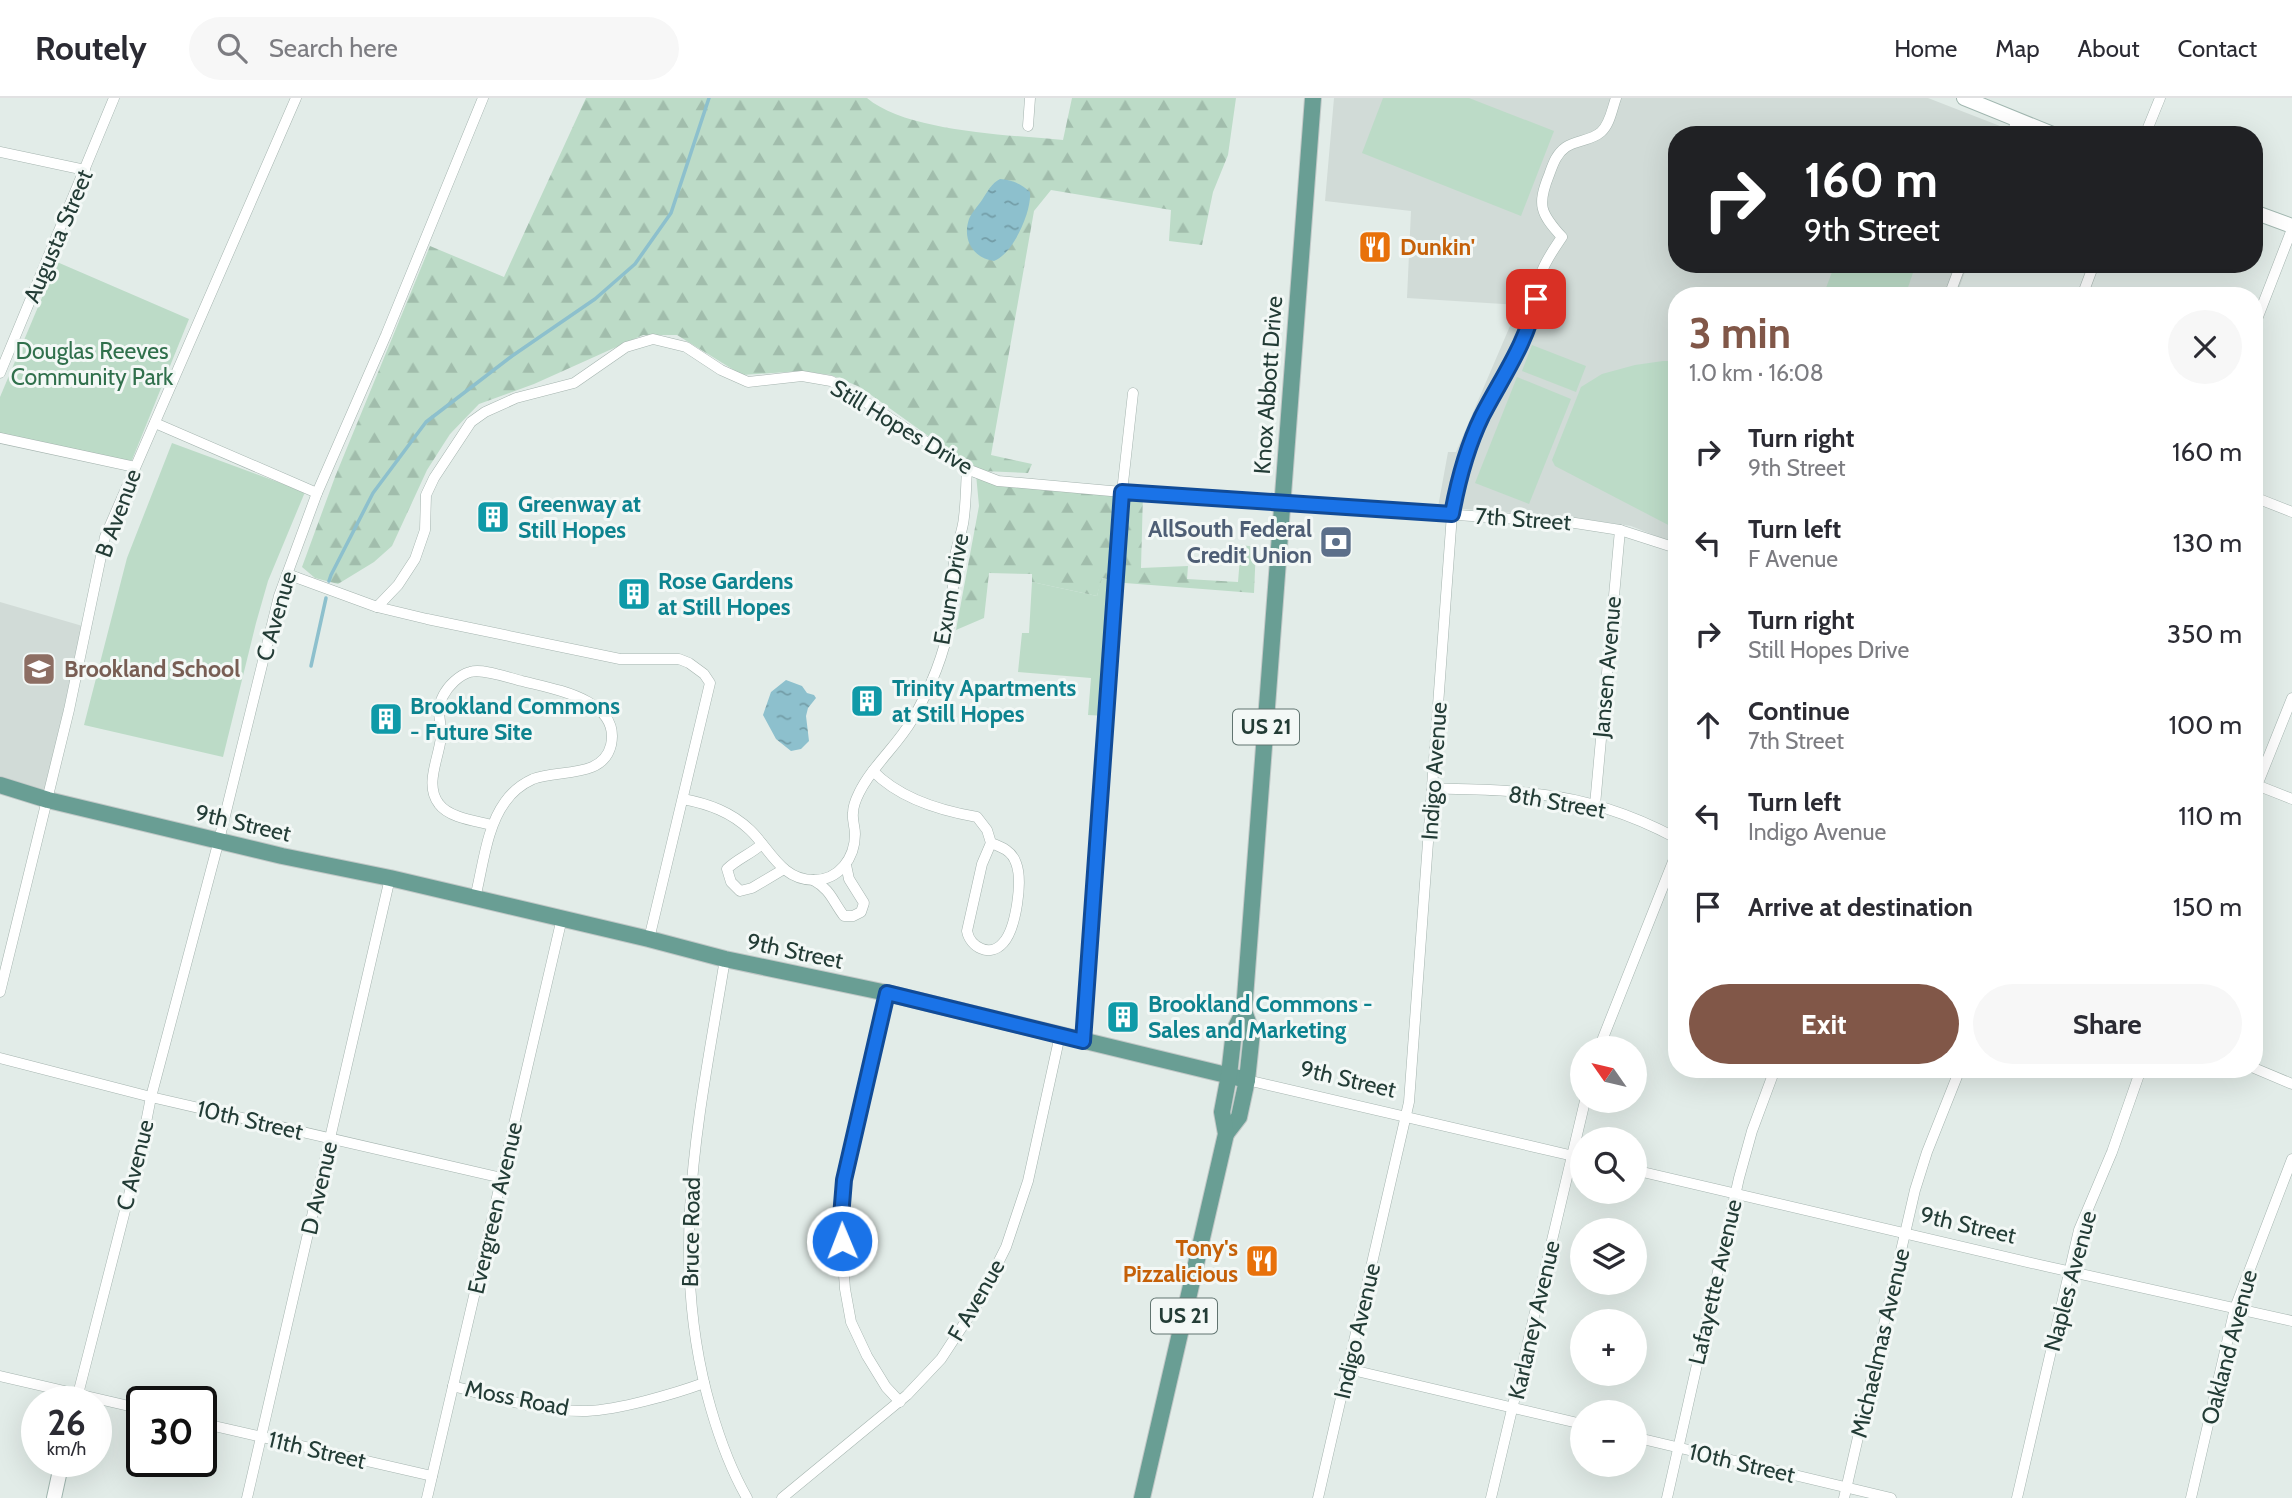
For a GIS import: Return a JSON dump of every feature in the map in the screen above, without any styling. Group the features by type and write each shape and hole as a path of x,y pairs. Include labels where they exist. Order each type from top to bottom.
{"main road":[{"name":"Knox Abbott Drive","path":"1142,1498 1226,1134 1222,1112 1234,1031 1244,1011 1313,98"},
{"path":"1974,100 2032,126"},
{"path":"2263,216 2292,228"},
{"name":"9th Street","path":"0,785 48,800 282,856 390,878 725,959 887,993 1247,1080"},
{"name":"Knox Abbott Drive","path":"1226,1134 1239,1117 1247,1080 1252,1034 1244,1011"},
{"path":"54,1498 59,1477"}],"street":[{"name":"Augusta Street","path":"0,373 114,98"},
{"name":"B Avenue","path":"0,992 69,710 105,537 296,98"},
{"name":"C Avenue","path":"80,1386 279,596 317,493 386,335 483,98"},
{"path":"1028,126 1030,98"},
{"name":"Indigo Avenue","path":"1318,1498 1409,1102 1452,514 1474,436 1523,342 1540,275 1562,237 1545,217 1541,206 1541,193 1558,154 1568,145 1594,137 1603,131 1616,98"},
{"path":"2149,126 2160,98"},
{"path":"2015,126 2017,120"},
{"path":"0,152 85,170"},
{"path":"2263,304 2292,228"},
{"name":"Still Hopes Drive","path":"377,607 398,584 415,559 425,530 426,495 433,478 471,422 485,412 516,398 574,383 626,347 653,339 686,347 721,370 748,382 802,376 831,381 846,388 967,469 998,481 1122,492 1282,501"},
{"path":"1083,1041 1122,492 1133,393"},
{"path":"155,423 317,493"},
{"path":"0,438 135,467"},
{"name":"Exum Drive","path":"846,865 852,854 855,835 852,811 859,794 912,719 934,674 950,620 954,561 964,517 967,469"},
{"path":"2263,500 2292,512"},
{"name":"7th Street","path":"1282,501 1575,523 1620,530 1668,545"},
{"name":"Jansen Avenue","path":"1595,805 1620,530"},
{"path":"286,574 377,607 439,622 620,659 680,659 704,674 710,683 649,939"},
{"path":"475,898 492,825 504,802 517,789 534,779 587,770 602,760 611,747 611,731 607,718 590,702 571,693 472,671 457,679 443,695 438,712 441,738 432,776 433,792 439,805 449,812 492,825"},
{"path":"2263,768 2292,698"},
{"path":"873,771 884,782 925,803 950,813 977,817 987,830 991,843 982,864 967,930 968,940 975,947 985,950 997,949 1006,941 1019,886 1016,863 1007,849 991,843"},
{"name":"8th Street","path":"1433,789 1536,793 1595,805 1668,835"},
{"path":"2263,790 2292,799"},
{"path":"683,799 725,812 750,831 783,869 827,888 845,916 861,912 864,904 849,879 846,865 825,879 812,880"},
{"path":"762,844 750,855 734,861 727,869 731,883 740,891 752,888 783,869"},
{"path":"1604,1036 1668,874"},
{"name":"D Avenue","path":"247,1498 390,878"},
{"name":"Evergreen Avenue","path":"427,1498 562,918"},
{"name":"Bruce Road","path":"725,959 693,1154 688,1228 690,1301 696,1350 704,1383 729,1463 747,1498"},
{"path":"887,993 844,1180 841,1217 845,1289 851,1322 867,1356 886,1387 900,1402"},
{"name":"F Avenue","path":"782,1498 900,1402 948,1350 979,1301 1006,1247 1028,1181 1060,1035"},
{"name":"10th Street","path":"0,1058 151,1097 502,1178"},
{"path":"2263,1072 2292,1084"},
{"name":"Lafayette Avenue","path":"1667,1498 1735,1194 1752,1131 1772,1078"},
{"name":"Michaelmas Avenue","path":"1845,1493 1905,1234 1927,1152 1956,1078"},
{"name":"Naples Avenue","path":"2017,1498 2079,1230 2112,1152 2138,1078"},
{"name":"9th Street","path":"1247,1080 1570,1155"},
{"name":"Oakland Avenue","path":"2191,1498 2235,1308 2292,1159"},
{"name":"9th Street","path":"1647,1173 2292,1321"},
{"name":"Karlaney Avenue","path":"1491,1498 1570,1184"},
{"path":"1348,1369 1570,1421"},
{"path":"0,1376 35,1386"},
{"name":"Moss Road","path":"453,1386 535,1406 584,1411 657,1397 704,1383"},
{"name":"11th Street","path":"217,1427 432,1476"},
{"name":"10th Street","path":"1647,1440 1845,1493 1891,1498"}],"shaded area":[{"path":"1334,98 1928,98 2000,126 1668,126 1668,273 1965,273 1959,287 1668,287 1668,541 1631,526 1578,518 1438,507 1448,452 1456,452 1519,305 1407,298 1411,211 1325,201"},
{"name":"Brookland School","path":"0,602 86,627 48,800 0,785"}],"green space":[{"path":"586,98 867,98 907,118 933,125 1063,140 1072,98 1236,98 1228,155 1213,192 1202,245 1169,241 1171,210 1051,190 1034,211 991,455 1032,464 1028,473 982,471 966,463 860,387 831,375 801,371 742,375 677,335 643,335 534,384 479,404 450,434 427,470 392,546 374,562 338,584 315,578 302,567 335,477 430,246 504,277"},
{"path":"1383,98 1469,98 1554,131 1521,216 1362,153"},
{"name":"Douglas Reeves Community Park","path":"57,262 189,319 129,462 0,434 0,397"},
{"path":"1832,273 1913,273 1908,287 1826,287"},
{"path":"1532,345 1586,366 1576,392 1522,371"},
{"path":"1668,361 1668,525 1555,466 1552,460 1581,387 1602,374 1635,365"},
{"path":"1517,377 1571,399 1529,504 1475,483"},
{"path":"172,443 305,492 268,581 223,757 84,725 127,558"},
{"path":"976,474 1143,493 1141,568 1188,566 1187,579 1238,582 1241,545 1256,547 1254,593 1125,583 1102,578 1097,596 1032,582 1032,574 989,573 984,618 956,630 979,506"},
{"path":"1101,578 1115,581 1106,716 1088,715 1091,678 1018,672 1022,633 1029,633 1032,582 1097,596"}],"water":[{"path":"1000,179 1013,181 1024,187 1030,192 1030,200 1020,231 1008,250 994,261 980,256 971,247 967,227 973,211"},
{"path":"786,680 802,686 816,698 808,708 806,716 809,741 801,749 791,751 776,739 763,715 771,692"}],"waterway":[{"path":"329,581 373,493 426,422 512,356 595,299 635,264 671,213 709,98"},
{"path":"311,666 326,598"}],"place":[{"name":"Dunkin'","path":"1375,247"},
{"name":"Greenway at Still Hopes","path":"493,517"},
{"name":"AllSouth Federal Credit Union","path":"1336,542"},
{"name":"Rose Gardens at Still Hopes","path":"634,594"},
{"name":"Brookland School","path":"39,669"},
{"name":"Trinity Apartments at Still Hopes","path":"867,701"},
{"name":"Brookland Commons - Future Site","path":"386,719"},
{"name":"Brookland Commons - Sales and Marketing","path":"1123,1017"},
{"name":"Tony's Pizzalicious","path":"1262,1261"}],"route":[{"path":"842,1241 844,1180 887,993 1083,1041 1122,492 1452,514 1474,436 1523,342 1536,299"}]}
